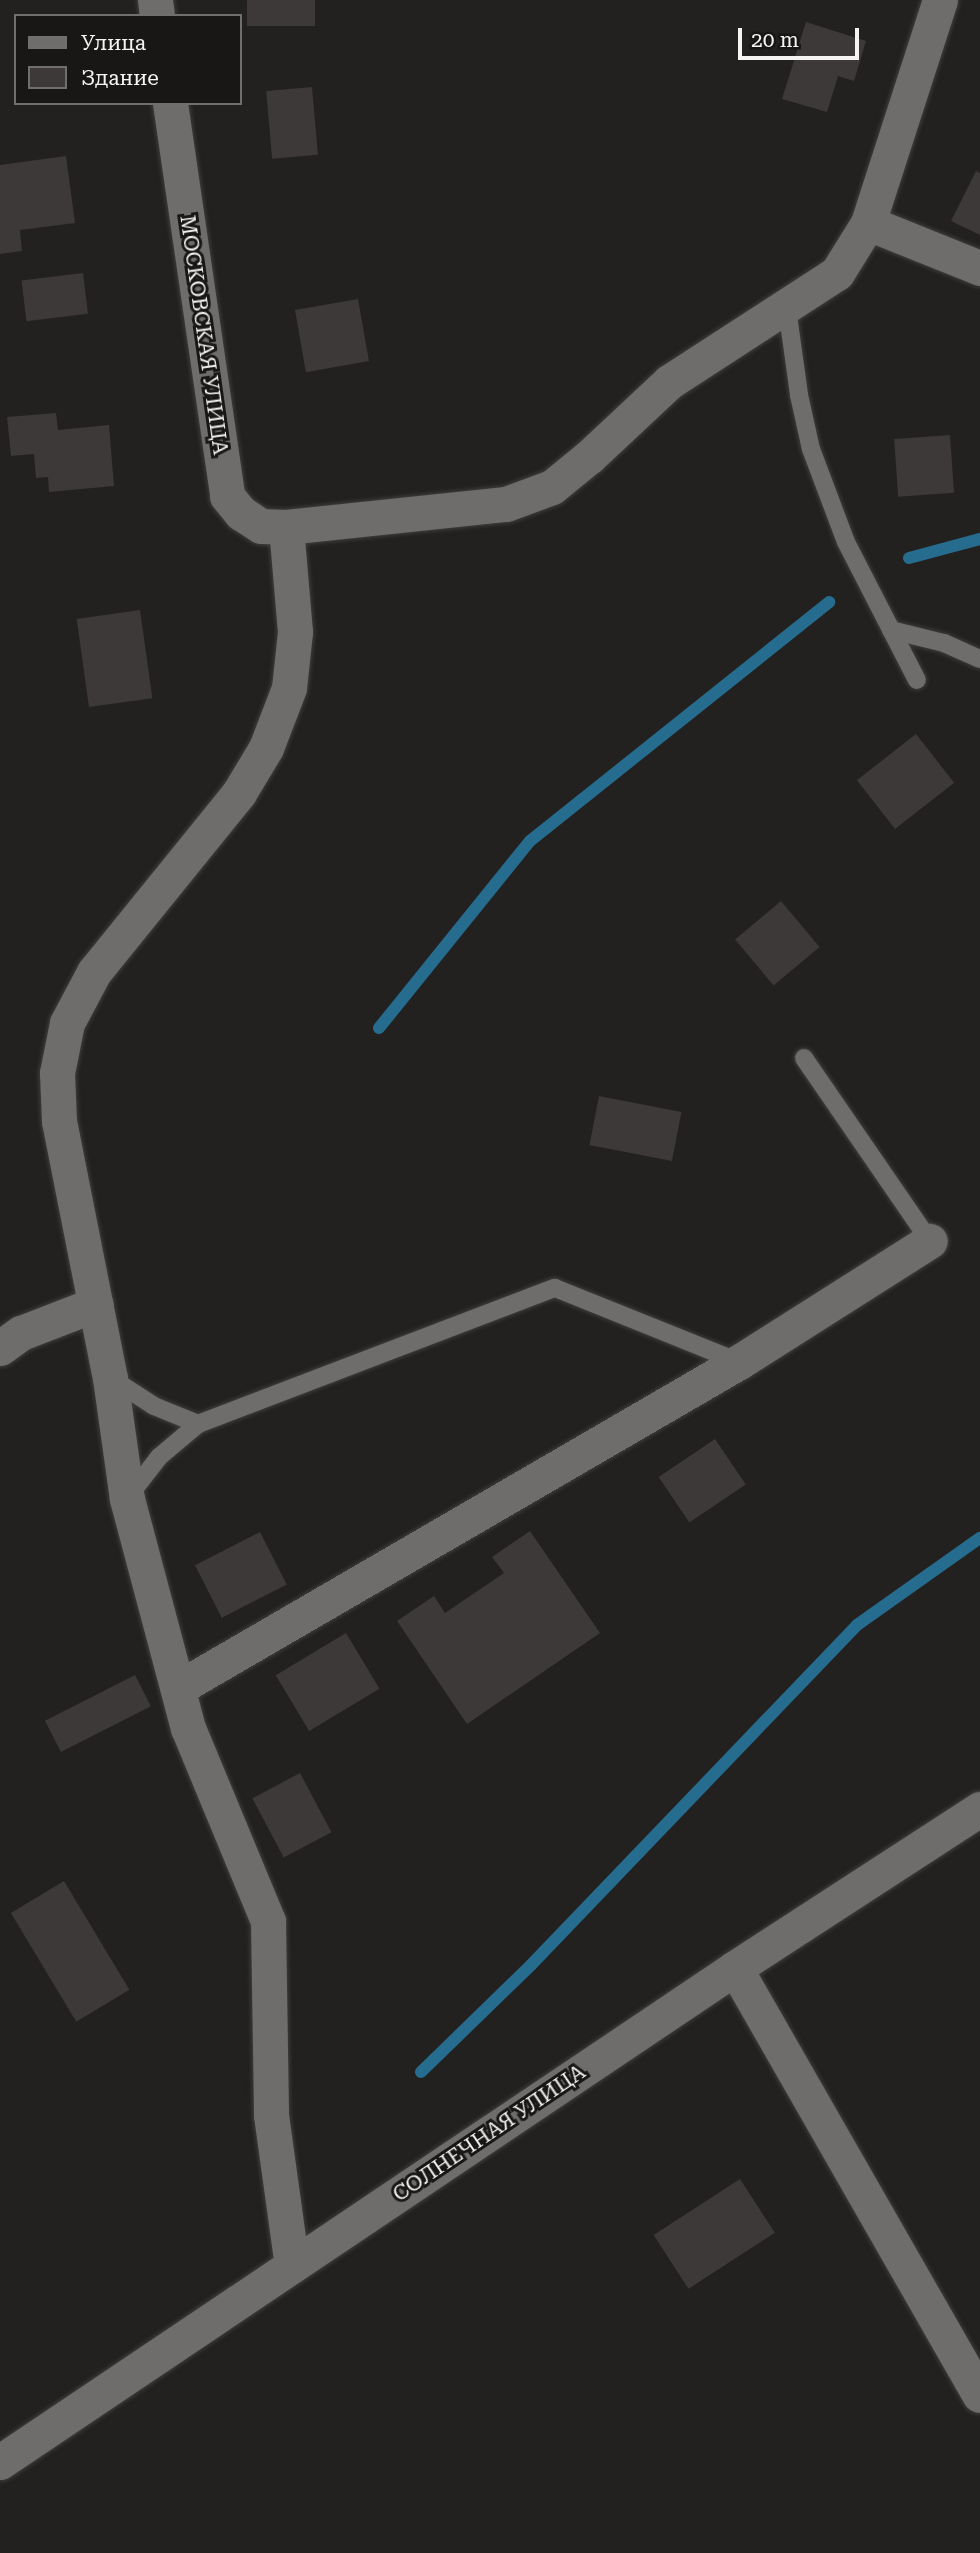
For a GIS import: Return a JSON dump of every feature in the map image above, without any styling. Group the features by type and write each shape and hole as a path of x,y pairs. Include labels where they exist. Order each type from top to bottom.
{"street":[{"name":"МОСКОВСКАЯ УЛИЦА","path":"170,105 227,496 241,513 261,526 286,527 506,504 552,488 669,382 788,308 837,273 867,223 940,0"},
{"path":"867,223 980,268"},
{"path":"286,527 295,632 289,688 267,748 239,793 94,972 67,1023 57,1073 59,1121 110,1378 127,1499 188,1728 268,1921 271,2115 292,2266"},
{"path":"178,1688 739,1362 930,1241"},
{"path":"0,1348 21,1333 96,1304"},
{"name":"СОЛНЕЧНАЯ УЛИЦА","path":"0,2462 735,1968 980,1809"},
{"path":"735,1968 980,2395"}],"lane":[{"path":"788,308 799,395 811,449 846,542 917,680"},
{"path":"891,630 944,642 980,659"},
{"path":"804,1058 930,1241"},
{"path":"127,1499 159,1457 198,1424 555,1288 739,1362"},
{"path":"110,1378 154,1406 198,1424"}],"building":[{"path":"247,0 315,0 315,26 247,26"},
{"path":"806,22 866,41 854,81 838,76 827,112 782,99"},
{"path":"312,87 318,155 272,159 266,91"},
{"path":"66,156 75,223 20,230 22,251 0,254 0,165"},
{"path":"976,171 980,173 980,235 951,221"},
{"path":"83,273 88,314 26,321 21,281"},
{"path":"358,299 369,361 306,372 295,310"},
{"path":"56,413 58,430 109,425 114,486 49,492 48,477 36,478 34,454 11,456 7,417"},
{"path":"950,435 954,493 898,497 894,439"},
{"path":"140,610 152,698 89,707 77,619"},
{"path":"916,734 954,783 895,829 857,780"},
{"path":"781,901 820,947 774,986 735,940"},
{"path":"599,1096 681,1112 672,1161 589,1145"},
{"path":"715,1439 746,1485 689,1523 659,1477"},
{"path":"530,1531 600,1633 467,1724 397,1621 434,1596 445,1613 504,1573 492,1557"},
{"path":"260,1532 287,1585 222,1618 195,1565"},
{"path":"346,1633 379,1689 309,1731 276,1675"},
{"path":"135,1675 151,1706 61,1752 45,1721"},
{"path":"300,1773 331,1832 284,1858 252,1798"},
{"path":"64,1881 129,1990 76,2022 11,1913"},
{"path":"740,2179 775,2233 688,2289 654,2235"}],"waterway":[{"path":"909,558 980,539"},
{"path":"379,1028 530,841 829,602"},
{"path":"421,2072 531,1965 857,1625 980,1538"}]}
